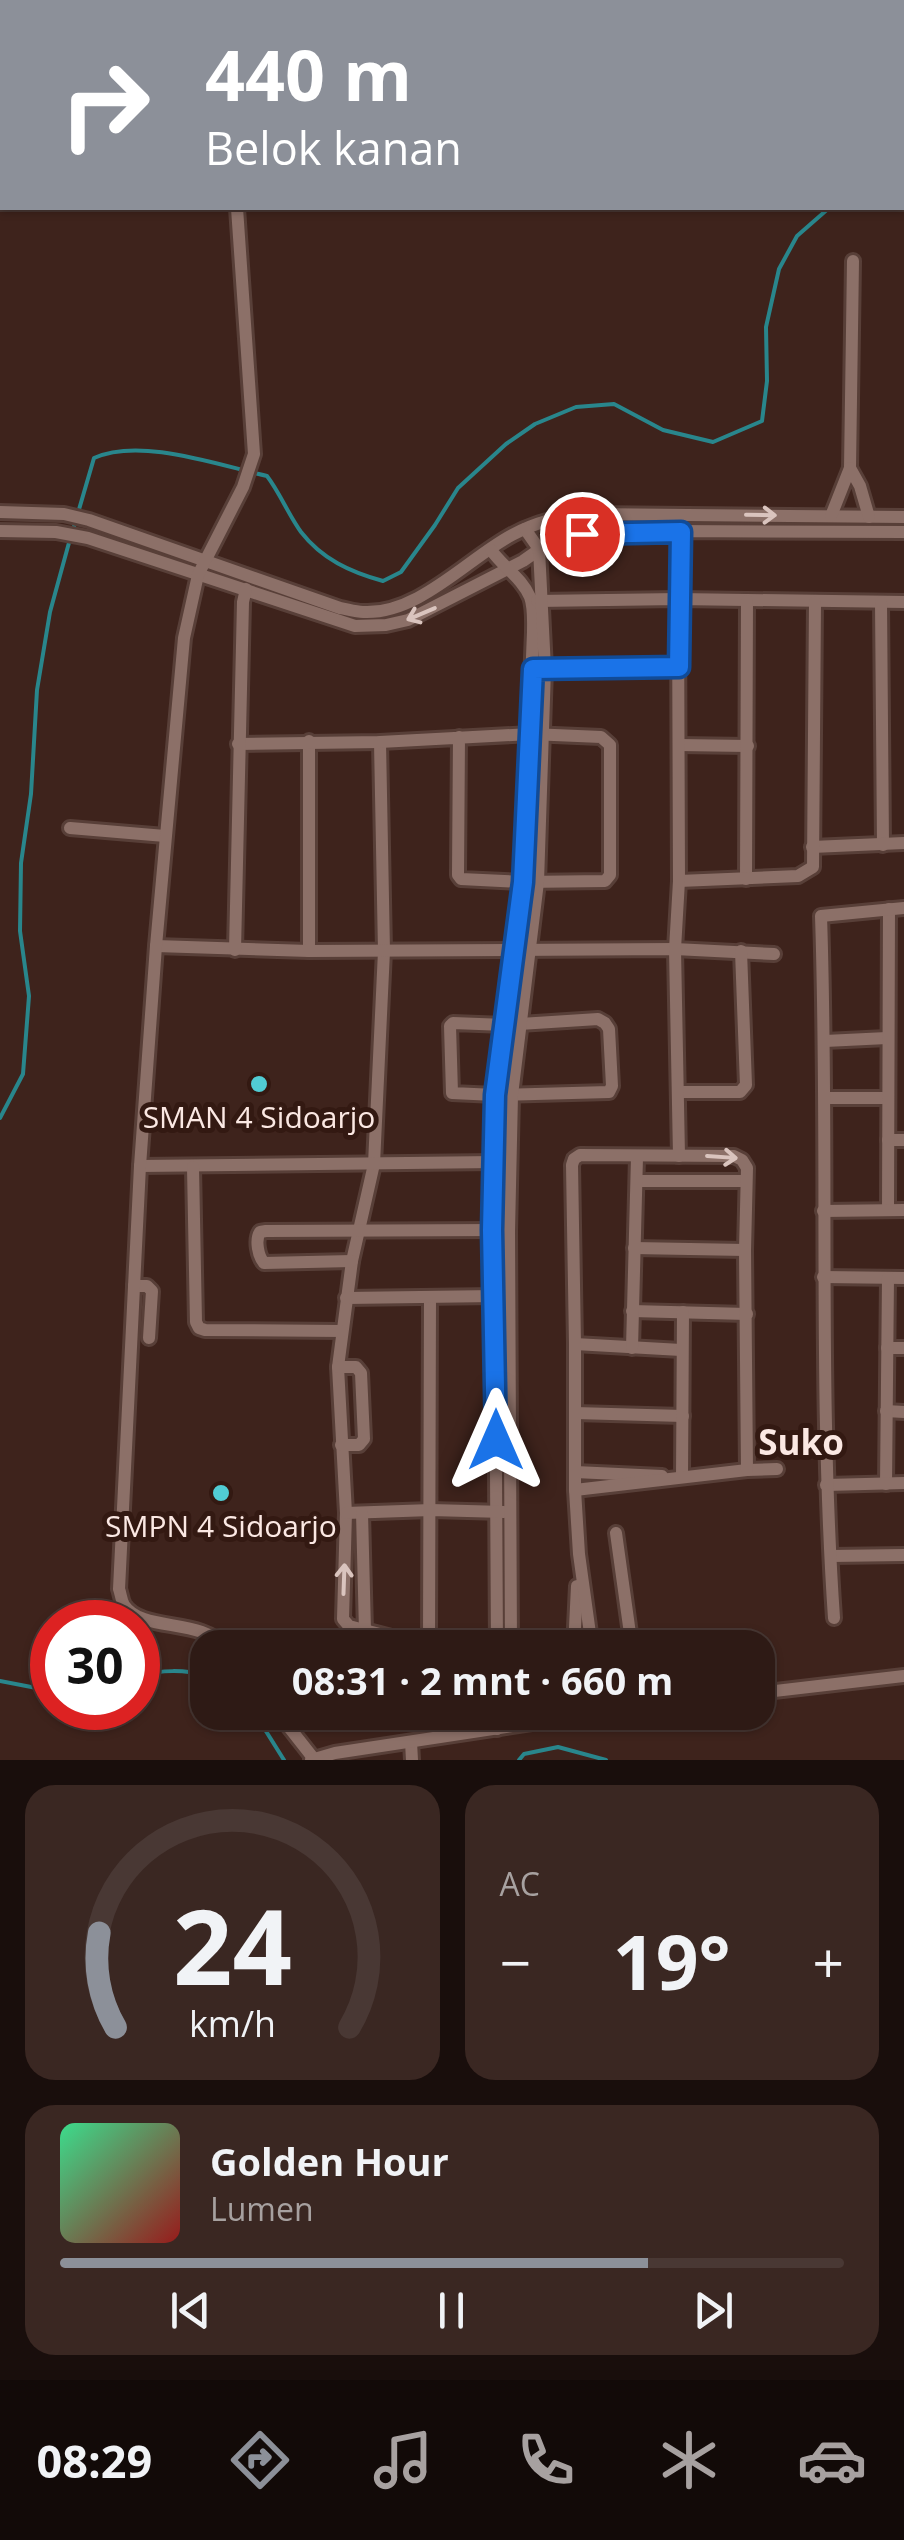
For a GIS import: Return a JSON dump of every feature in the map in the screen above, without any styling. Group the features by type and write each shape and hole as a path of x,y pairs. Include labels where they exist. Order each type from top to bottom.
{"street":[{"path":"198,1630 134,1613 124,1604 119,1589 140,1166 186,622 198,575 254,454 237,210"},
{"path":"830,516 850,468 853,261"},
{"path":"850,468 870,517"},
{"path":"265,588 246,588 198,575 88,538 56,532 3,531 3,512 64,514 89,520 206,560 355,626 408,620 530,558 559,538 572,535 904,532"},
{"path":"298,600 362,612 382,610 421,596 506,538 547,520 586,514 904,517"},
{"path":"673,514 679,667 675,950 679,1156"},
{"path":"700,515 700,532"},
{"path":"498,1630 512,1095 530,949 539,669 539,549 526,529"},
{"path":"492,550 537,602"},
{"path":"235,950 238,744 246,588"},
{"path":"746,880 747,601"},
{"path":"537,602 904,602"},
{"path":"678,881 798,876 813,867 815,602"},
{"path":"881,602 883,845"},
{"path":"539,669 679,667"},
{"path":"238,744 380,742 459,737 537,735 601,738 610,746 610,875 605,881 462,880 458,875 459,737"},
{"path":"308,742 309,951"},
{"path":"362,1630 349,1626 343,1619 346,1513 338,1367 352,1261 374,1164 384,951 380,742"},
{"path":"679,745 748,746"},
{"path":"70,828 165,836"},
{"path":"812,847 904,843"},
{"path":"510,1630 492,1230 495,1095 514,948 530,882"},
{"path":"834,1618 826,1486 821,916 904,908"},
{"path":"888,909 897,930 897,997 887,1038 888,1210"},
{"path":"156,946 309,951 514,948 774,954"},
{"path":"678,1092 744,1090 742,951"},
{"path":"598,1019 605,1022 609,1029 610,1092 452,1093 450,1026 457,1022 504,1025 598,1019"},
{"path":"825,1041 887,1038"},
{"path":"888,1069 904,1070"},
{"path":"825,1098 888,1098"},
{"path":"888,1140 904,1140"},
{"path":"632,1348 637,1156"},
{"path":"590,1630 575,1490 574,1159 734,1156 742,1160 746,1168 747,1470"},
{"path":"140,1166 495,1162"},
{"path":"193,1168 199,1328 342,1331"},
{"path":"637,1181 745,1181"},
{"path":"823,1211 904,1210"},
{"path":"352,1261 264,1263 260,1260 258,1236 260,1232 509,1231"},
{"path":"634,1248 745,1250"},
{"path":"823,1277 904,1278"},
{"path":"886,1484 888,1278"},
{"path":"134,1286 147,1286 152,1291 150,1338"},
{"path":"346,1298 495,1296"},
{"path":"429,1630 430,1299"},
{"path":"632,1311 746,1314"},
{"path":"676,1478 683,1416 682,1312"},
{"path":"575,1344 681,1350"},
{"path":"886,1348 904,1348"},
{"path":"338,1367 356,1367 361,1372 363,1423 362,1443 341,1446"},
{"path":"886,1411 904,1412"},
{"path":"575,1413 683,1416"},
{"path":"575,1490 777,1469"},
{"path":"575,1472 676,1478"},
{"path":"826,1486 904,1484"},
{"path":"362,1512 365,1630"},
{"path":"346,1513 503,1512"},
{"path":"616,1533 629,1630"},
{"path":"575,1630 579,1554"},
{"path":"832,1556 904,1555"},
{"path":"775,1691 904,1676"},
{"path":"290,1730 312,1760 472,1730"},
{"path":"411,1742 412,1760"}],"waterway":[{"path":"73,530 94,458 134,450 179,455 267,476 301,532 318,550 348,569 383,581 401,572 458,488 506,444 535,424 576,407 614,404 663,430 713,442 762,421 767,381 766,327 779,269 797,236 827,210"},
{"path":"0,1118 23,1074 29,996 20,931 21,863 31,794 37,690 50,612 70,539"},
{"path":"160,1672 190,1672"},
{"path":"0,1681 30,1687"},
{"path":"265,1730 284,1760"},
{"path":"519,1760 524,1754 558,1747 606,1760"}],"place":[{"name":"SMAN 4 Sidoarjo","path":"259,1084"},
{"name":"SMPN 4 Sidoarjo","path":"221,1493"}],"district":[{"name":"Suko","path":"801,1443"}],"route":[{"path":"496,1440 492,1230 495,1095 523,882 533,669 679,667 681,532 582,534"}]}
